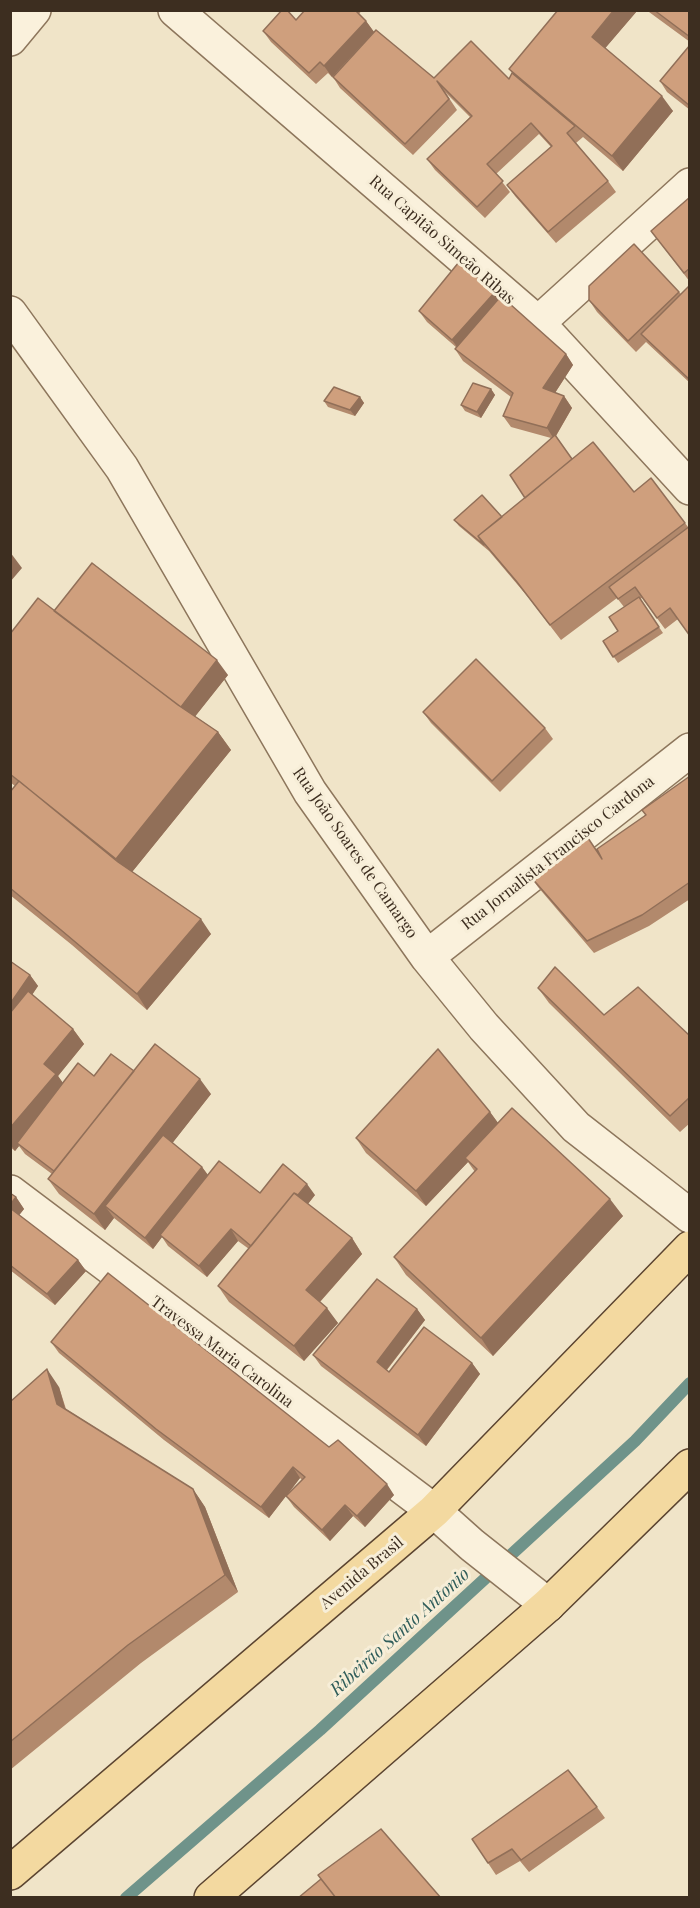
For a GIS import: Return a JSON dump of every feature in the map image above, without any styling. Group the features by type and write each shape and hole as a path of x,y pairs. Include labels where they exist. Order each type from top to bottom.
{"main road":[{"name":"Avenida Brasil","path":"10,1873 434,1511 690,1248"},
{"path":"211,1898 548,1605 690,1466"}],"street":[{"path":"10,39 34,10"},
{"name":"Rua Capitão Simeão Ribas","path":"175,10 538,323 690,488"},
{"path":"538,323 690,186"},
{"name":"Rua João Soares de Camargo","path":"10,313 122,468 310,792 427,957 484,1027 576,1127 690,1216"},
{"name":"Rua Jornalista Francisco Cardona","path":"427,957 690,750"},
{"name":"Travessa Maria Carolina","path":"10,1192 434,1511 472,1545 548,1605"}],"building":[{"path":"282,10 287,10 296,20 305,10 355,10 366,21 324,66 320,62 309,73 263,31"},
{"path":"558,10 614,10 592,37 662,96 612,156 509,69"},
{"path":"654,10 690,10 690,37"},
{"path":"376,30 434,78 471,41 509,79 512,73 575,126 567,133 608,181 548,232 507,185 552,146 531,123 487,164 503,181 477,207 427,159 472,116 437,81 449,99 405,144 333,77"},
{"path":"690,45 690,106 660,81"},
{"path":"690,197 690,268 684,273 651,231"},
{"path":"634,244 679,292 628,341 589,300 589,286"},
{"path":"459,262 495,292 452,340 419,311"},
{"path":"690,285 690,380 641,334"},
{"path":"501,296 566,354 543,388 564,396 547,428 503,416 513,393 455,349"},
{"path":"473,383 491,389 477,412 461,405"},
{"path":"334,387 360,397 350,410 324,401"},
{"path":"555,435 572,459 525,498 510,475"},
{"path":"593,442 634,492 651,478 685,523 550,625 478,536"},
{"path":"482,495 502,517 478,536 484,545 454,520"},
{"path":"690,526 690,636 670,608 657,618 635,587 618,599 609,587"},
{"path":"92,563 217,660 181,707 54,611"},
{"path":"639,597 659,627 613,657 603,641 618,631 609,617"},
{"path":"38,598 178,705 218,732 116,859 10,774 10,634"},
{"path":"476,659 545,728 492,781 423,712"},
{"path":"690,776 690,882 642,915 587,941 530,876 588,838 602,859 597,849 646,815 642,810"},
{"path":"19,781 118,862 201,919 137,994 10,888 10,792"},
{"path":"10,961 30,975 10,1004"},
{"path":"555,967 604,1015 638,987 690,1036 690,1097 670,1116 538,988"},
{"path":"28,991 73,1029 44,1064 56,1074 10,1128 10,1013"},
{"path":"155,1044 200,1079 94,1214 48,1179"},
{"path":"438,1049 490,1112 416,1191 356,1138"},
{"path":"111,1054 134,1071 54,1171 17,1143 78,1063 94,1076"},
{"path":"512,1108 610,1199 481,1338 394,1257 477,1169 465,1158"},
{"path":"163,1135 202,1167 145,1238 105,1206"},
{"path":"219,1161 260,1193 283,1164 307,1184 298,1195 294,1193 251,1246 231,1229 199,1266 160,1235"},
{"path":"10,1193 16,1197 10,1205"},
{"path":"294,1193 352,1238 306,1290 327,1308 294,1346 218,1286"},
{"path":"10,1208 78,1260 47,1294 10,1265"},
{"path":"108,1273 329,1447 338,1440 387,1484 357,1516 345,1505 322,1530 286,1496 305,1477 293,1467 261,1507 156,1429 51,1342"},
{"path":"377,1279 417,1309 377,1362 389,1372 424,1327 472,1363 418,1435 313,1355"},
{"path":"47,1369 57,1404 193,1489 225,1575 128,1645 10,1742 10,1402"},
{"path":"568,1770 597,1807 521,1860 512,1849 488,1863 472,1839"},
{"path":"381,1829 441,1898 336,1898 318,1875"},
{"path":"321,1879 336,1898 298,1898"}],"waterway":[{"name":"Ribeirão Santo Antonio","path":"126,1898 320,1730 635,1441 690,1383"}]}
